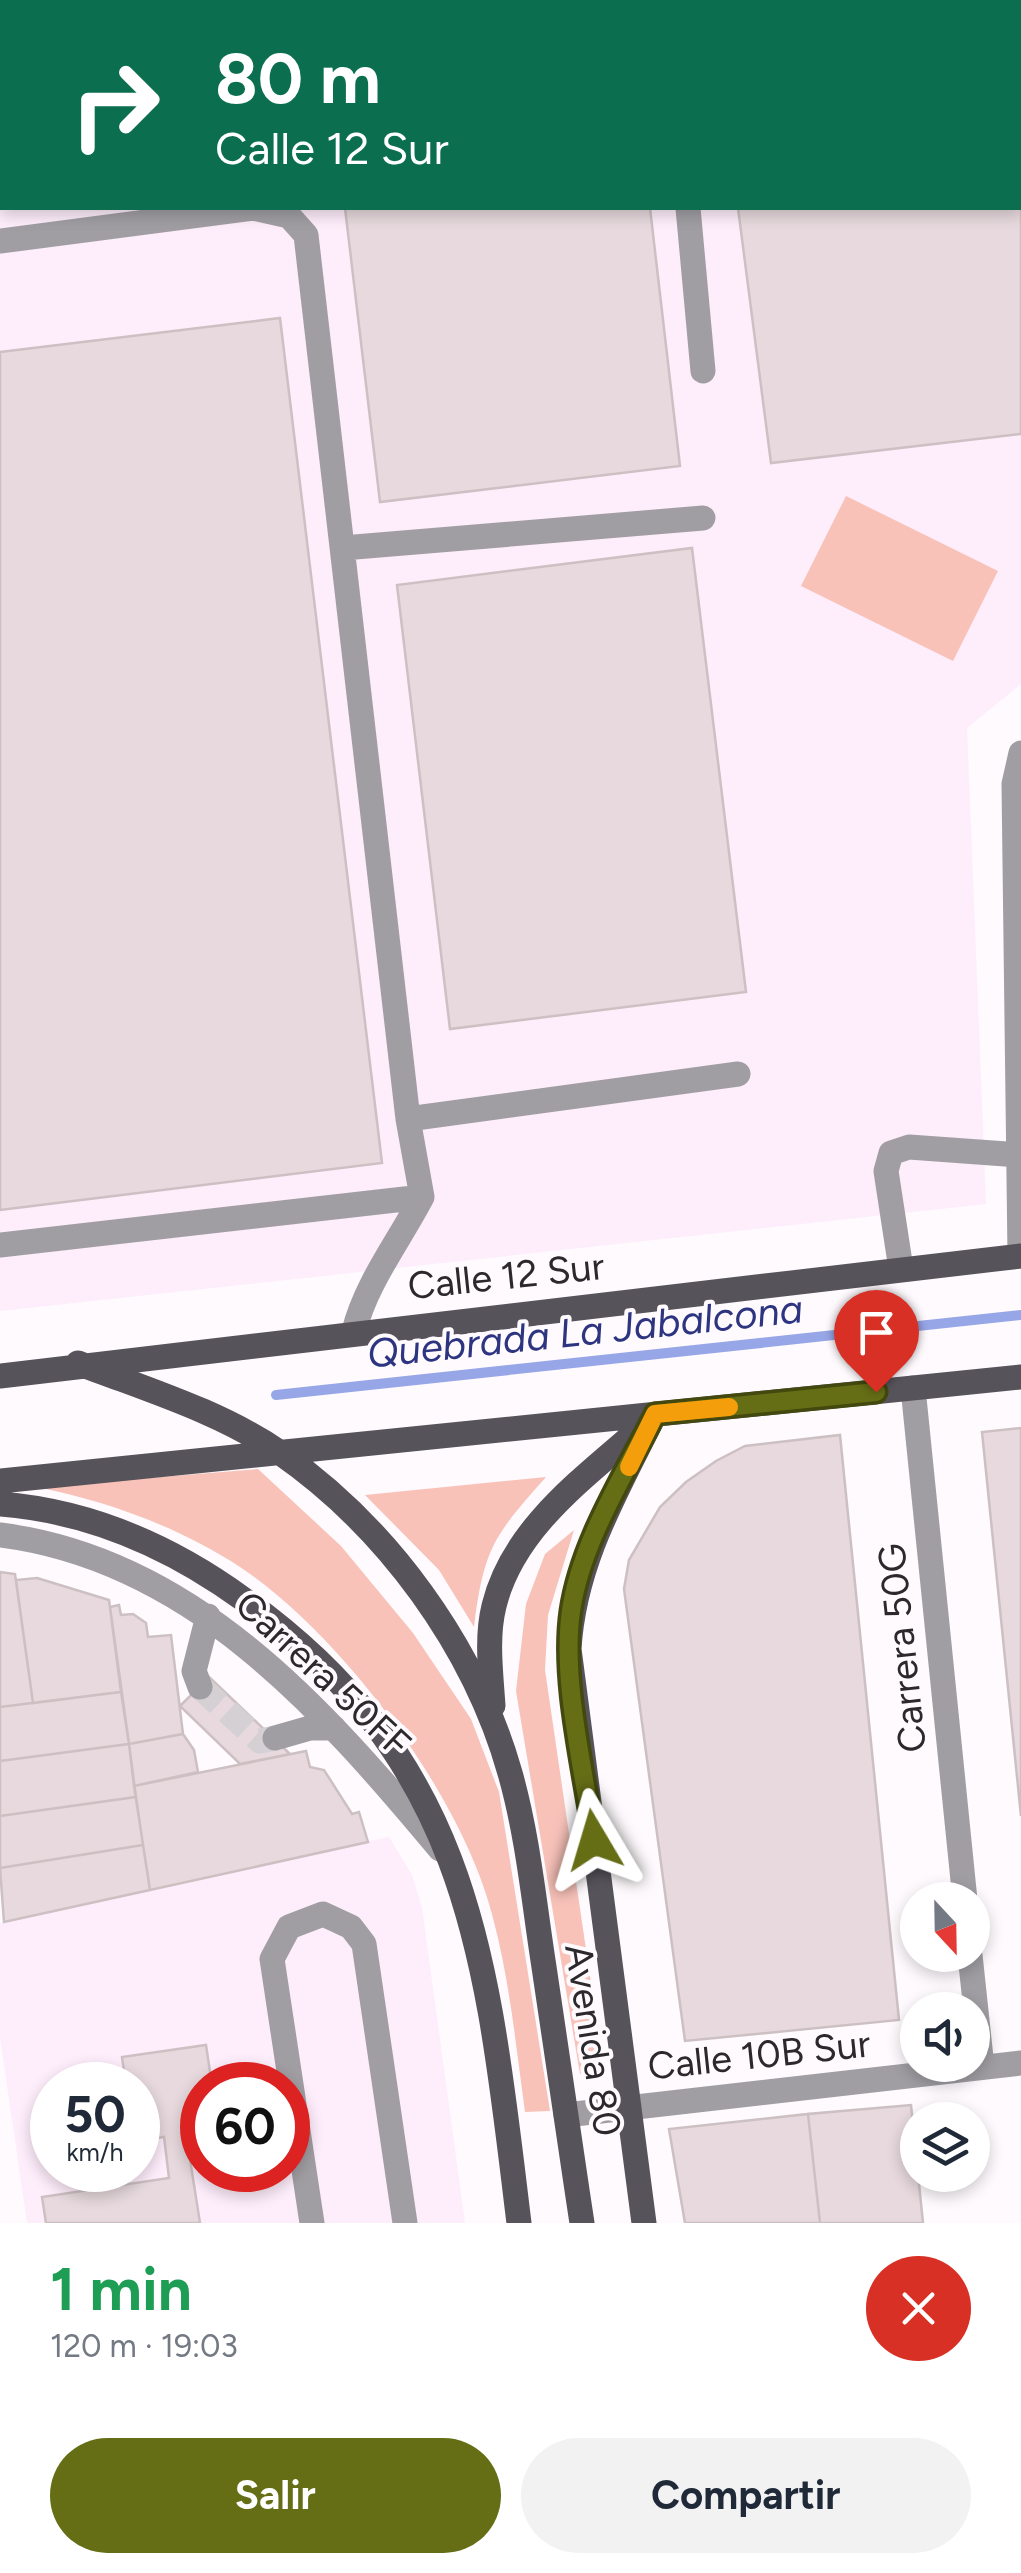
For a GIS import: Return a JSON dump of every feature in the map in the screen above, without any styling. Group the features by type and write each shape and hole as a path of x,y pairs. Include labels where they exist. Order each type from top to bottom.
{"main road":[{"name":"Calle 12 Sur","path":"0,1376 354,1330 1021,1256"},
{"name":"Avenida 80","path":"78,1363 208,1414 280,1453 354,1515 400,1566 457,1646 494,1725 522,1821 582,2223"},
{"path":"0,1481 1021,1377"},
{"name":"Avenida 80","path":"644,2223 568,1649 571,1610 581,1572 655,1414"},
{"path":"494,1725 491,1634 494,1606 510,1562 540,1520 655,1414"},
{"path":"0,1504 83,1517 141,1538 204,1571 278,1624 364,1708 398,1751 456,1866 477,1936 494,2021 518,2223"}],"street":[{"path":"0,241 238,210"},
{"path":"262,210 290,216 306,235 408,1119 422,1197 389,1261 362,1298 354,1330"},
{"path":"688,210 703,371"},
{"path":"343,548 703,518"},
{"path":"1021,753 1014,784 1021,1256"},
{"path":"408,1119 738,1074"},
{"path":"902,1269 886,1171 891,1154 909,1147 1020,1155"},
{"path":"0,1245 422,1197"},
{"name":"Carrera 50G","path":"914,1388 963,1882"},
{"name":"Carrera 50FF","path":"0,1535 115,1565 154,1582 208,1616 256,1653 334,1728 456,1866"},
{"path":"200,1687 194,1671 208,1616"},
{"path":"275,1738 310,1728 334,1728"},
{"path":"312,2223 272,1959 289,1927 322,1914 351,1927 364,1944 405,2223"},
{"name":"Calle 10B Sur","path":"990,2067 1021,2063"},
{"name":"Calle 10B Sur","path":"566,2115 900,2077"}],"shaded area":[{"path":"0,210 1021,210 1021,684 967,728 986,1204 0,1311"},
{"path":"846,496 998,571 953,661 801,586"},
{"path":"258,1469 341,1546 413,1633 471,1719 499,1792 550,2111 525,2112 504,1966 478,1871 427,1772 357,1676 279,1597 217,1553 142,1517 37,1487"},
{"path":"546,1477 494,1544 482,1578 474,1627 439,1570 365,1495"},
{"path":"574,1530 548,1615 545,1670 604,2072 580,2074 516,1691 526,1604 545,1554"},
{"path":"389,1837 412,1875 422,1908 465,2223 27,2223 0,2037 0,1923"}],"building":[{"path":"345,210 650,210 680,466 380,502"},
{"path":"738,210 1021,210 1021,434 771,463"},
{"path":"280,318 382,1163 0,1210 0,352"},
{"path":"692,548 746,992 450,1029 397,585"},
{"path":"1021,1428 1021,1816 982,1432"},
{"path":"840,1435 899,2020 685,2041 624,1589 629,1560 660,1507 716,1461 745,1446"},
{"path":"0,1572 15,1574 33,1703 0,1707"},
{"path":"37,1578 109,1600 121,1692 33,1703 16,1580"},
{"path":"119,1605 121,1615 133,1614 146,1623 148,1637 171,1635 183,1734 129,1744 110,1607"},
{"path":"209,1677 290,1754 240,1764 180,1706"},
{"path":"121,1692 129,1744 0,1761 0,1707"},
{"path":"183,1734 194,1750 198,1772 134,1786 129,1744"},
{"path":"129,1744 136,1797 0,1816 0,1761"},
{"path":"306,1751 310,1767 324,1770 352,1814 359,1812 368,1842 150,1890 134,1786"},
{"path":"136,1797 143,1845 0,1868 0,1816"},
{"path":"143,1845 150,1890 4,1922 0,1868"},
{"path":"206,2045 209,2062 180,2062 180,2192 195,2192 200,2223 46,2223 42,2197 75,2192 160,2192 160,2179 169,2178 164,2137 160,2138 160,2062 123,2062 122,2057"},
{"path":"900,2106 900,2192 920,2192 923,2223 820,2223 808,2114"},
{"path":"808,2114 820,2223 685,2223 669,2129"}],"waterway":[{"name":"Quebrada La Jabalcona","path":"276,1395 1021,1315"}],"tunnel":[{"path":"200,1687 260,1741 275,1738"}],"slow traffic":[{"path":"629,1467 655,1414 729,1407"}],"route":[{"path":"594,1840 568,1649 571,1610 598,1529 655,1414 876,1392"}]}
